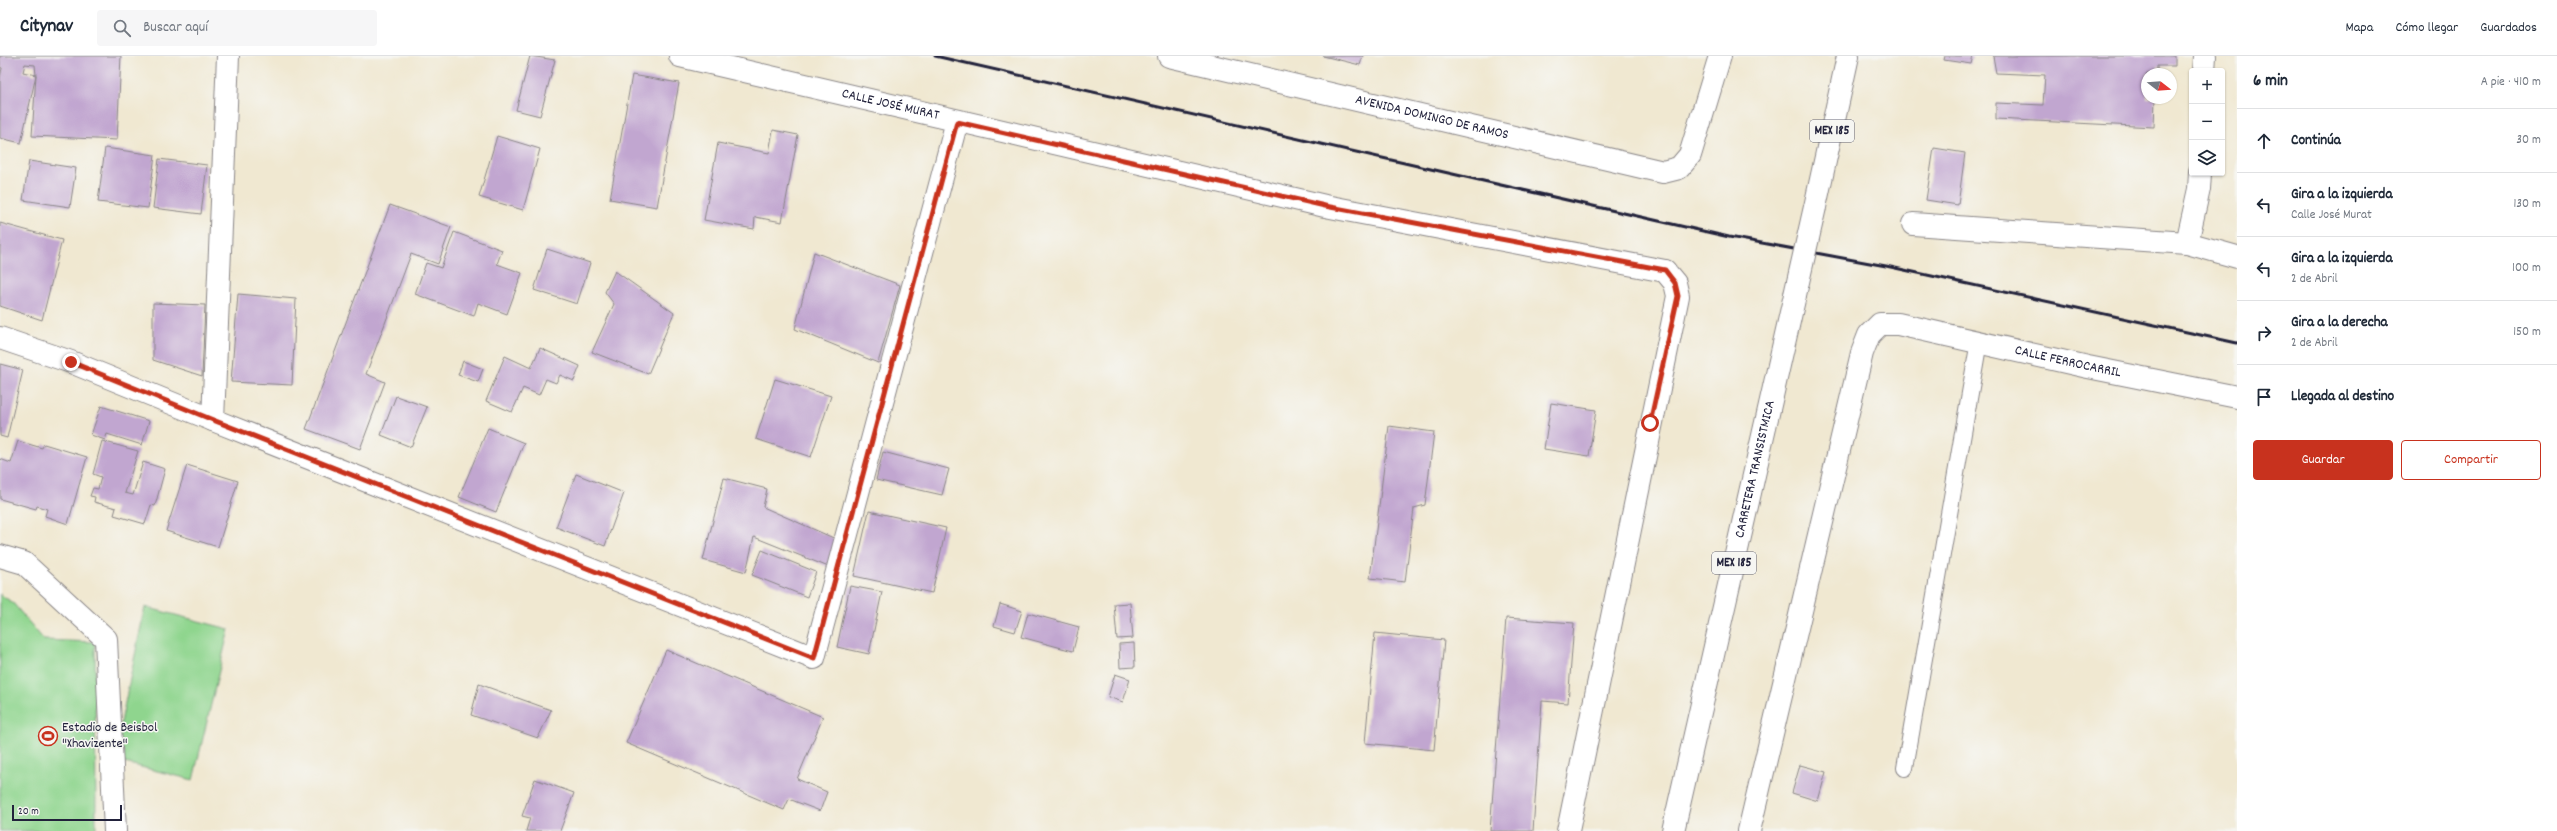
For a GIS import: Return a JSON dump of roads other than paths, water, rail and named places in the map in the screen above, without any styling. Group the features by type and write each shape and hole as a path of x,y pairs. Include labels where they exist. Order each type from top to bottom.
{"street":[{"path":"213,420 228,56"},
{"name":"CALLE JOSÉ MURAT","path":"680,56 957,122 1325,206 1665,270 1675,283 1678,296 1568,831"},
{"name":"AVENIDA DOMINGO DE RAMOS","path":"1169,56 1663,172 1679,168 1690,155 1720,56"},
{"name":"CARRETERA TRANSISTMICA","path":"1672,831 1815,207 1848,56"},
{"path":"2204,68 2205,56"},
{"path":"0,338 71,362 213,420 814,658 957,122"},
{"path":"2187,243 2199,189 2200,176"},
{"path":"1913,224 2187,243 2237,257"},
{"name":"CALLE FERROCARRIL","path":"1749,831 1862,353 1869,335 1880,324 1898,324 1979,341 2088,367 2237,397"},
{"path":"0,556 24,563 106,639 115,831"}],"lane":[{"path":"1905,768 1979,341"}],"railway":[{"path":"935,56 1729,237 1886,266 2237,343"}],"place":[{"name":"Estadio de Beisbol \"Xhavizente\"","path":"48,736"}]}
